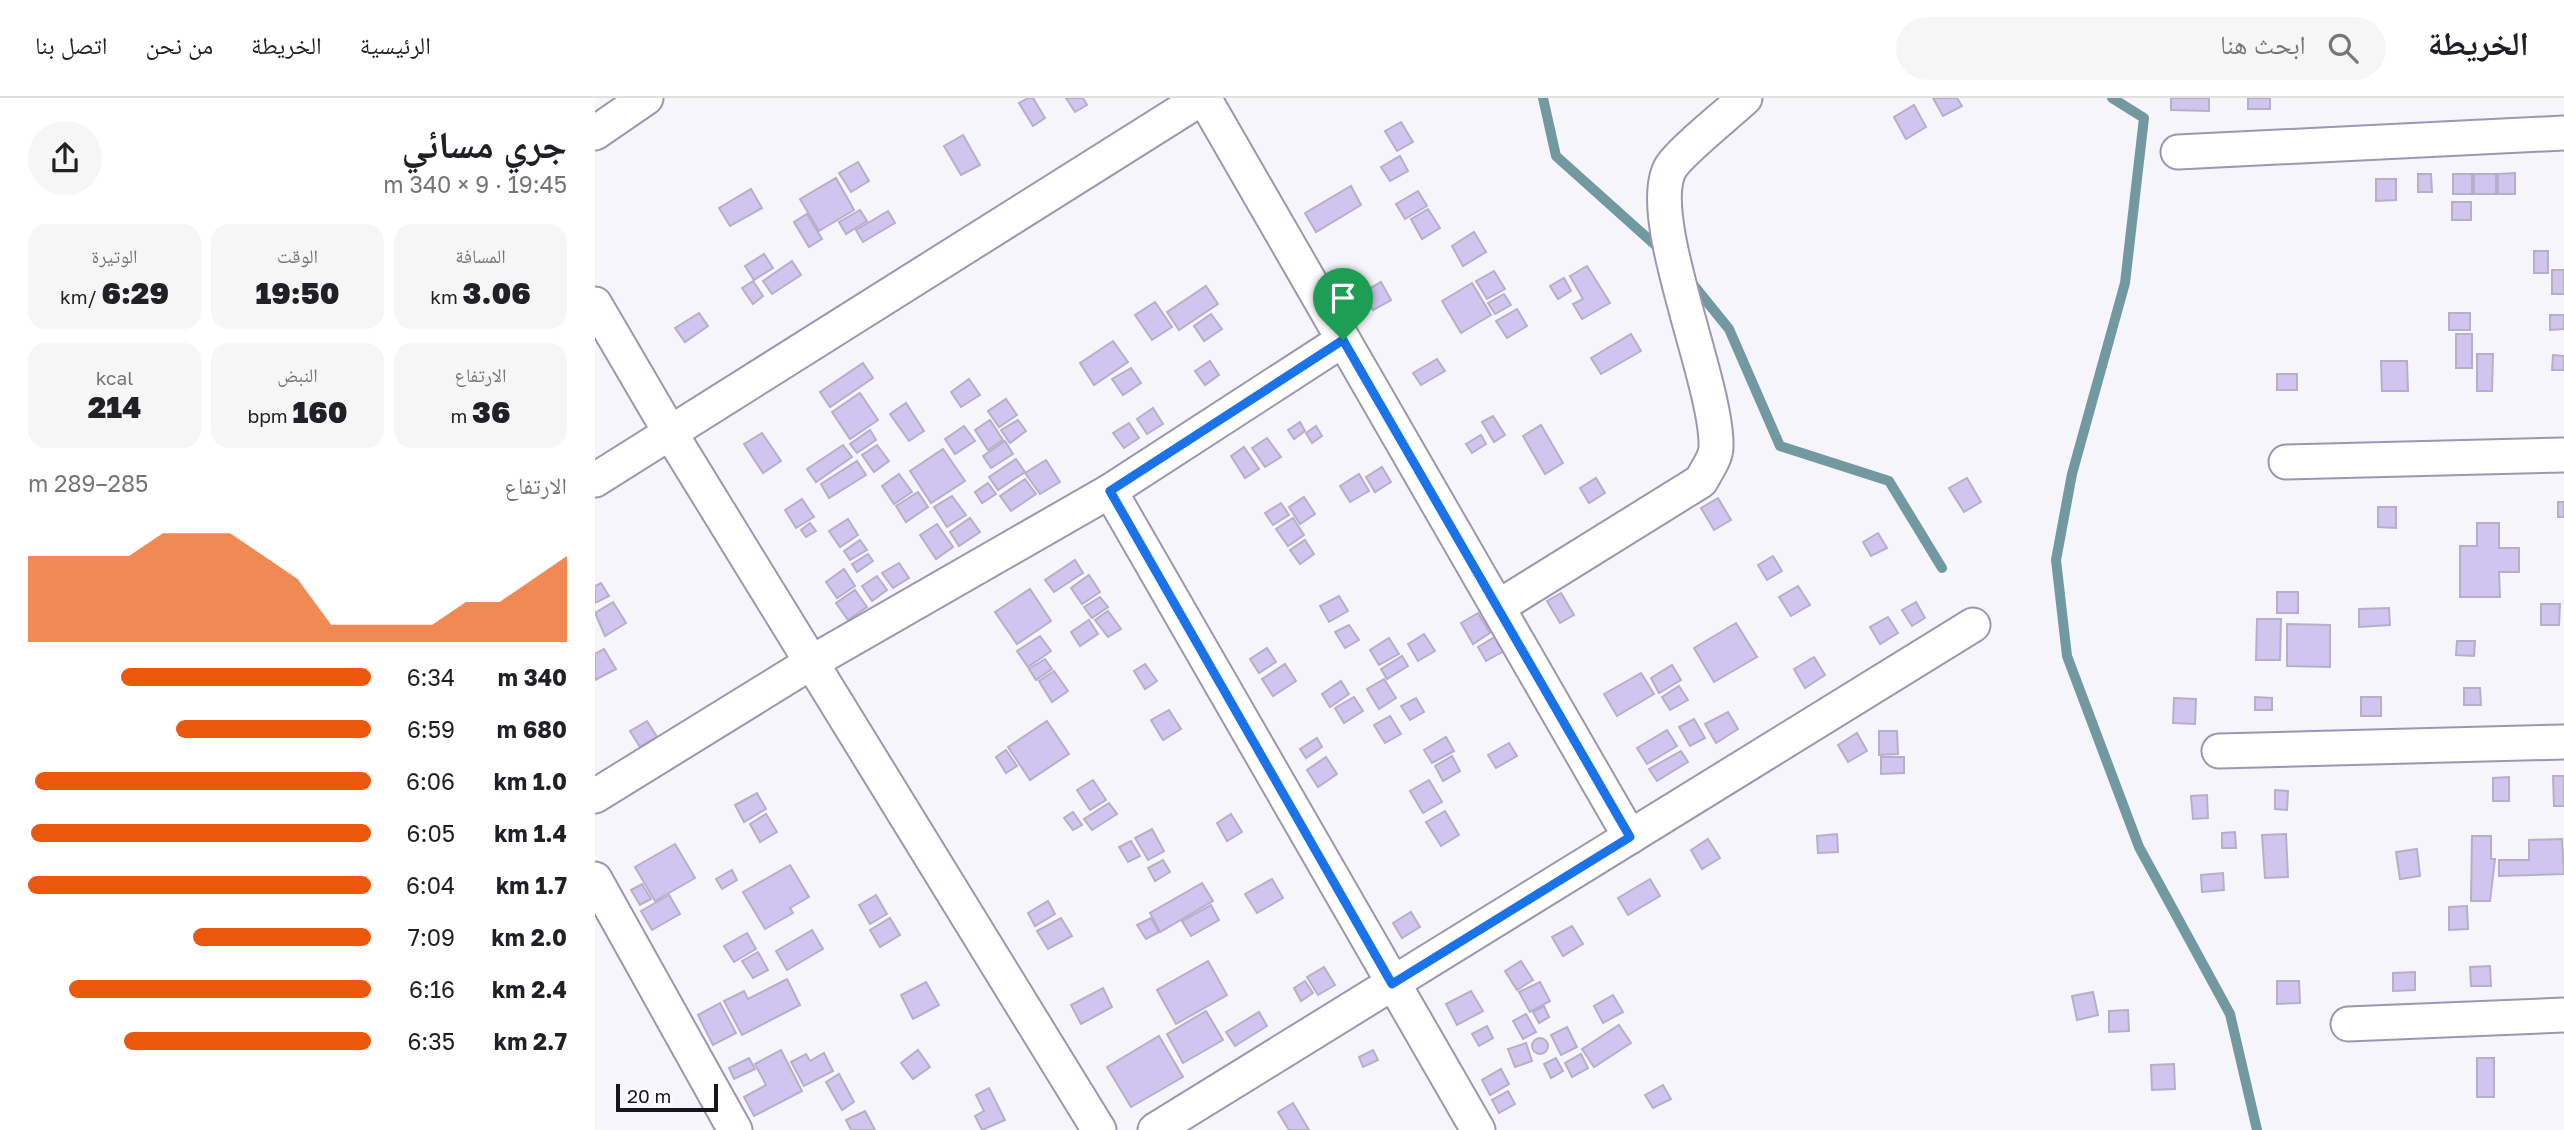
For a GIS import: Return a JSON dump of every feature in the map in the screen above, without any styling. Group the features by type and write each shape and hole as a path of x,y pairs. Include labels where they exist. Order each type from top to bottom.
{"street":[{"path":"595,133 646,98"},
{"path":"595,480 1203,98 1630,837"},
{"path":"1498,607 1701,481 1716,450 1711,404 1669,242 1665,205 1671,167 1745,98"},
{"path":"2178,152 2564,133"},
{"path":"595,304 671,434 1099,1130"},
{"path":"595,796 812,663 1110,491 1343,340"},
{"path":"2286,462 2564,455"},
{"path":"1110,491 1478,1130"},
{"path":"1156,1130 1973,625"},
{"path":"2219,751 2564,742"},
{"path":"595,879 735,1130"},
{"path":"2348,1024 2564,1015"}],"building":[{"path":"1033,98 1045,118 1033,126 1019,103"},
{"path":"1066,98 1083,98 1087,105 1075,112"},
{"path":"1933,98 1957,98 1962,106 1943,116"},
{"path":"2171,98 2209,98 2209,111 2171,110"},
{"path":"2248,98 2270,98 2270,109 2248,109"},
{"path":"1914,105 1926,127 1906,139 1894,117"},
{"path":"1401,122 1413,142 1397,151 1385,131"},
{"path":"963,135 980,165 961,175 944,146"},
{"path":"1400,156 1408,171 1390,181 1381,167"},
{"path":"858,162 869,181 851,192 839,173"},
{"path":"2515,173 2515,194 2498,194 2498,174"},
{"path":"2418,174 2431,174 2432,192 2418,192"},
{"path":"2453,174 2472,174 2472,194 2453,194"},
{"path":"2474,174 2496,174 2496,194 2474,194"},
{"path":"836,178 854,210 819,231 800,199"},
{"path":"2376,179 2396,179 2396,200 2376,201"},
{"path":"1351,186 1361,205 1316,232 1305,213"},
{"path":"751,189 762,208 730,226 719,208"},
{"path":"1418,191 1427,206 1405,219 1396,204"},
{"path":"2452,202 2471,202 2471,220 2452,220"},
{"path":"1428,209 1440,228 1422,239 1411,219"},
{"path":"860,210 867,221 846,234 839,222"},
{"path":"888,211 895,223 863,242 856,230"},
{"path":"807,214 822,239 809,247 794,222"},
{"path":"1474,232 1486,252 1463,266 1452,246"},
{"path":"2534,251 2548,251 2548,273 2534,273"},
{"path":"764,254 773,268 754,280 745,266"},
{"path":"792,261 801,275 772,294 763,281"},
{"path":"1587,266 1610,303 1582,319 1573,304 1583,299 1570,276"},
{"path":"2552,270 2564,270 2564,294 2552,294"},
{"path":"1494,271 1505,289 1487,299 1476,281"},
{"path":"1564,278 1571,291 1558,299 1550,286"},
{"path":"753,281 763,296 753,304 742,288"},
{"path":"1381,282 1391,300 1373,310 1364,292"},
{"path":"1472,283 1491,315 1461,333 1442,301"},
{"path":"1206,286 1218,304 1179,330 1167,312"},
{"path":"1504,294 1511,305 1495,314 1488,303"},
{"path":"1155,302 1172,327 1152,340 1135,315"},
{"path":"1517,309 1527,326 1507,338 1496,321"},
{"path":"699,313 708,326 685,342 675,328"},
{"path":"2449,313 2470,313 2470,330 2449,330"},
{"path":"1211,314 1222,329 1204,341 1194,326"},
{"path":"2550,315 2564,315 2564,329 2550,330"},
{"path":"1631,334 1641,351 1601,374 1591,358"},
{"path":"2456,334 2472,334 2472,368 2456,368"},
{"path":"1113,341 1128,362 1094,385 1080,363"},
{"path":"2477,354 2493,354 2492,391 2477,391"},
{"path":"2553,355 2564,356 2564,370 2552,370"},
{"path":"1437,359 1445,371 1421,385 1413,373"},
{"path":"1210,361 1219,375 1205,385 1195,371"},
{"path":"2381,361 2407,361 2408,391 2382,391"},
{"path":"863,363 873,378 830,407 820,392"},
{"path":"1131,368 1141,383 1123,395 1112,379"},
{"path":"2277,374 2297,374 2297,390 2277,390"},
{"path":"969,379 980,395 961,407 951,392"},
{"path":"860,393 878,420 850,439 832,412"},
{"path":"1006,399 1017,415 999,427 988,411"},
{"path":"906,403 924,431 909,441 890,414"},
{"path":"1153,408 1163,424 1147,434 1137,419"},
{"path":"1493,416 1505,435 1494,442 1482,422"},
{"path":"990,420 1003,440 988,450 975,430"},
{"path":"1018,420 1026,431 1010,443 1001,430"},
{"path":"1300,422 1305,431 1294,439 1288,430"},
{"path":"1129,423 1139,438 1124,448 1113,433"},
{"path":"1541,425 1563,463 1545,474 1523,436"},
{"path":"964,426 975,441 955,454 945,439"},
{"path":"1316,426 1322,436 1312,443 1306,433"},
{"path":"870,430 876,440 857,453 850,444"},
{"path":"762,433 781,461 763,473 744,444"},
{"path":"1481,435 1486,444 1472,453 1466,444"},
{"path":"1267,438 1281,457 1265,467 1252,448"},
{"path":"1005,441 1013,454 991,468 983,456"},
{"path":"843,445 852,457 816,482 807,469"},
{"path":"877,445 889,461 874,472 862,455"},
{"path":"1244,447 1259,469 1245,478 1231,456"},
{"path":"943,449 965,481 931,503 910,471"},
{"path":"1016,459 1025,472 998,490 989,477"},
{"path":"1046,460 1060,482 1040,494 1025,473"},
{"path":"857,461 866,475 829,498 821,484"},
{"path":"1382,467 1391,482 1375,492 1366,477"},
{"path":"899,474 912,492 894,504 882,486"},
{"path":"1359,474 1369,491 1350,502 1340,486"},
{"path":"1596,478 1605,493 1589,503 1580,488"},
{"path":"1967,478 1981,502 1964,512 1949,488"},
{"path":"1025,479 1036,494 1011,511 1000,496"},
{"path":"988,483 996,494 982,503 975,492"},
{"path":"918,492 928,507 906,522 896,506"},
{"path":"952,496 966,515 947,527 934,507"},
{"path":"1304,497 1315,514 1300,524 1289,507"},
{"path":"1718,498 1731,520 1714,530 1701,508"},
{"path":"802,499 814,517 796,528 785,510"},
{"path":"2558,502 2564,502 2564,517 2558,517"},
{"path":"1281,503 1289,515 1273,525 1265,513"},
{"path":"2378,507 2396,507 2396,528 2378,527"},
{"path":"970,518 980,532 959,546 950,532"},
{"path":"1293,518 1304,535 1288,546 1276,529"},
{"path":"848,519 858,535 840,547 829,531"},
{"path":"810,523 816,531 806,537 801,530"},
{"path":"2477,523 2499,523 2499,548 2519,548 2519,572 2499,572 2500,597 2460,597 2460,546 2477,546"},
{"path":"937,524 953,547 936,559 920,535"},
{"path":"1878,533 1887,548 1871,556 1863,542"},
{"path":"860,540 867,550 850,560 844,551"},
{"path":"1305,540 1314,554 1300,564 1290,550"},
{"path":"868,554 873,561 857,572 852,564"},
{"path":"1773,556 1782,571 1767,580 1758,565"},
{"path":"1075,560 1083,573 1054,592 1045,580"},
{"path":"899,563 909,578 893,588 882,573"},
{"path":"844,569 855,586 837,598 826,582"},
{"path":"1089,575 1100,592 1082,604 1071,588"},
{"path":"877,576 887,590 872,601 862,586"},
{"path":"601,583 609,596 595,603 595,586"},
{"path":"1798,586 1810,605 1791,616 1779,597"},
{"path":"1030,589 1051,621 1017,644 995,612"},
{"path":"855,590 867,607 848,620 836,603"},
{"path":"2277,592 2298,592 2298,613 2277,613"},
{"path":"1561,593 1574,615 1560,623 1547,601"},
{"path":"1339,596 1348,611 1329,622 1320,606"},
{"path":"1100,597 1108,607 1092,618 1084,607"},
{"path":"613,602 626,623 605,636 595,613"},
{"path":"1916,602 1925,618 1912,626 1902,610"},
{"path":"2541,604 2560,604 2559,625 2541,625"},
{"path":"2389,608 2390,625 2359,627 2359,609"},
{"path":"1108,611 1121,629 1108,637 1095,620"},
{"path":"1478,613 1490,633 1473,644 1461,623"},
{"path":"1888,617 1898,633 1880,644 1870,627"},
{"path":"2257,619 2281,619 2280,660 2256,660"},
{"path":"1089,620 1098,634 1080,646 1071,632"},
{"path":"1736,623 1757,657 1714,682 1694,648"},
{"path":"2287,624 2330,625 2330,667 2287,666"},
{"path":"1349,625 1359,640 1345,648 1335,632"},
{"path":"1503,632 1511,647 1486,661 1478,647"},
{"path":"1424,634 1435,651 1418,661 1408,644"},
{"path":"1040,636 1051,651 1028,667 1017,651"},
{"path":"1389,638 1399,654 1379,665 1370,650"},
{"path":"2457,641 2475,641 2474,656 2456,655"},
{"path":"1267,648 1276,662 1259,673 1250,659"},
{"path":"604,649 616,669 595,680 595,654"},
{"path":"1402,656 1408,666 1387,679 1381,669"},
{"path":"1814,657 1825,675 1805,688 1794,669"},
{"path":"1045,659 1052,669 1036,680 1029,669"},
{"path":"1145,664 1157,681 1145,689 1134,671"},
{"path":"1285,664 1296,681 1273,696 1262,679"},
{"path":"1672,665 1681,680 1659,693 1651,678"},
{"path":"1054,671 1068,691 1052,702 1039,681"},
{"path":"1641,673 1654,694 1617,716 1604,694"},
{"path":"1384,679 1396,698 1379,709 1367,689"},
{"path":"1341,681 1349,694 1330,707 1322,694"},
{"path":"1679,686 1688,700 1670,710 1662,697"},
{"path":"2464,688 2480,688 2481,705 2464,705"},
{"path":"1354,697 1363,711 1344,723 1335,708"},
{"path":"2255,697 2272,698 2272,710 2255,710"},
{"path":"2361,697 2381,697 2381,716 2361,716"},
{"path":"1416,698 1424,712 1410,720 1401,706"},
{"path":"2174,698 2196,699 2195,724 2173,723"},
{"path":"1169,710 1181,729 1163,740 1151,720"},
{"path":"1728,712 1738,729 1716,743 1705,724"},
{"path":"1390,716 1401,734 1385,743 1374,725"},
{"path":"1694,719 1705,738 1690,746 1679,727"},
{"path":"647,721 657,737 640,747 630,731"},
{"path":"1047,721 1069,754 1030,780 1008,747"},
{"path":"1667,730 1677,746 1647,764 1637,748"},
{"path":"1879,731 1897,731 1898,754 1879,755"},
{"path":"1857,733 1867,751 1848,762 1838,745"},
{"path":"1446,737 1454,751 1432,763 1424,750"},
{"path":"1317,738 1322,747 1306,758 1300,749"},
{"path":"1509,743 1517,756 1496,768 1488,755"},
{"path":"1006,750 1017,766 1006,773 996,757"},
{"path":"1681,751 1688,762 1657,781 1649,769"},
{"path":"1452,756 1460,771 1443,781 1435,766"},
{"path":"1326,757 1337,774 1318,787 1307,770"},
{"path":"1881,757 1904,757 1904,773 1881,774"},
{"path":"2553,776 2564,776 2564,806 2554,806"},
{"path":"2509,777 2509,801 2493,801 2493,778"},
{"path":"1093,780 1106,800 1090,810 1077,790"},
{"path":"1429,780 1442,802 1423,813 1410,791"},
{"path":"2275,790 2288,791 2287,810 2275,809"},
{"path":"757,793 766,809 744,822 735,805"},
{"path":"2207,795 2208,818 2193,819 2191,796"},
{"path":"1109,803 1117,814 1092,830 1084,819"},
{"path":"1445,811 1459,835 1441,846 1426,822"},
{"path":"1073,812 1082,825 1073,830 1064,818"},
{"path":"766,814 777,832 760,842 750,824"},
{"path":"1231,814 1242,832 1227,841 1217,823"},
{"path":"1152,829 1164,851 1148,860 1135,838"},
{"path":"2235,832 2236,848 2222,848 2222,833"},
{"path":"1837,834 1838,852 1818,853 1817,836"},
{"path":"2286,834 2288,877 2265,878 2262,835"},
{"path":"2472,836 2491,836 2491,859 2495,859 2490,901 2471,901"},
{"path":"1708,839 1720,858 1702,869 1691,850"},
{"path":"2562,839 2564,874 2499,876 2499,860 2529,860 2529,840"},
{"path":"1131,841 1140,856 1128,862 1119,847"},
{"path":"675,844 695,878 655,901 635,867"},
{"path":"2417,849 2420,876 2400,879 2396,852"},
{"path":"1163,860 1170,872 1155,881 1148,868"},
{"path":"790,865 809,897 790,908 793,913 765,929 743,892"},
{"path":"732,870 737,880 722,889 716,879"},
{"path":"2223,873 2224,890 2202,892 2201,875"},
{"path":"1272,879 1283,898 1257,913 1245,894"},
{"path":"1650,879 1660,896 1628,915 1618,898"},
{"path":"1202,883 1213,901 1160,932 1150,913"},
{"path":"642,884 651,899 640,905 631,890"},
{"path":"669,895 680,914 652,930 641,911"},
{"path":"876,895 887,914 870,924 859,905"},
{"path":"1048,901 1055,914 1035,926 1028,913"},
{"path":"1211,905 1219,920 1191,936 1182,921"},
{"path":"2467,906 2468,929 2449,930 2449,907"},
{"path":"1411,912 1420,927 1402,938 1393,923"},
{"path":"890,918 900,935 880,947 870,930"},
{"path":"1061,918 1072,936 1048,949 1037,931"},
{"path":"1151,918 1159,932 1146,939 1137,925"},
{"path":"1572,926 1583,944 1563,956 1552,937"},
{"path":"812,930 823,949 787,970 776,951"},
{"path":"747,933 756,949 734,962 724,946"},
{"path":"758,952 768,970 753,978 742,961"},
{"path":"1208,961 1227,995 1176,1024 1157,990"},
{"path":"1521,961 1533,980 1517,990 1505,971"},
{"path":"2490,966 2491,986 2471,986 2470,967"},
{"path":"1324,967 1335,985 1318,995 1307,977"},
{"path":"2415,972 2415,990 2393,991 2393,973"},
{"path":"787,979 800,1005 742,1035 724,1001 744,991 748,999"},
{"path":"1305,981 1313,993 1301,1001 1294,988"},
{"path":"2277,981 2299,981 2300,1003 2277,1004"},
{"path":"926,982 939,1005 913,1019 901,995"},
{"path":"1540,982 1550,1001 1530,1012 1519,992"},
{"path":"1103,988 1112,1007 1081,1024 1071,1005"},
{"path":"1471,991 1483,1011 1457,1025 1446,1004"},
{"path":"2093,992 2098,1015 2077,1020 2072,996"},
{"path":"1613,995 1623,1012 1603,1023 1594,1006"},
{"path":"720,1003 736,1033 713,1045 698,1015"},
{"path":"1544,1006 1549,1017 1539,1023 1533,1012"},
{"path":"2128,1010 2129,1031 2109,1032 2109,1011"},
{"path":"1206,1011 1223,1040 1183,1063 1167,1034"},
{"path":"1259,1012 1267,1026 1235,1046 1226,1032"},
{"path":"1526,1014 1536,1032 1523,1039 1513,1021"},
{"path":"1619,1025 1631,1043 1594,1067 1582,1049"},
{"path":"1487,1026 1493,1038 1479,1046 1472,1034"},
{"path":"1567,1027 1577,1047 1561,1055 1551,1035"},
{"path":"1159,1036 1183,1077 1131,1107 1107,1067"},
{"path":"1540,1038 1546,1040 1546,1052 1540,1054 1534,1052 1532,1046 1534,1040"},
{"path":"1526,1043 1532,1061 1515,1067 1508,1049"},
{"path":"781,1050 802,1091 754,1116 744,1097 766,1085 755,1064"},
{"path":"918,1050 930,1067 913,1079 901,1063"},
{"path":"1373,1050 1378,1060 1363,1067 1359,1057"},
{"path":"824,1053 833,1071 804,1086 791,1062 806,1054 810,1061"},
{"path":"1581,1054 1588,1068 1572,1077 1565,1063"},
{"path":"749,1058 755,1069 734,1079 729,1068"},
{"path":"1556,1058 1563,1071 1551,1078 1544,1064"},
{"path":"2477,1058 2494,1058 2494,1097 2477,1097"},
{"path":"2174,1064 2175,1089 2152,1090 2151,1065"},
{"path":"1501,1069 1509,1084 1490,1095 1482,1080"},
{"path":"839,1074 854,1102 842,1110 826,1082"},
{"path":"1663,1085 1671,1099 1653,1108 1645,1095"},
{"path":"989,1088 1005,1120 982,1130 975,1116 984,1111 976,1095"},
{"path":"1508,1091 1515,1104 1499,1113 1492,1100"},
{"path":"1293,1103 1309,1130 1289,1130 1278,1112"},
{"path":"865,1111 875,1130 851,1130 846,1120"}],"waterway":[{"path":"1543,98 1556,156 1663,252"},
{"path":"2112,98 2144,118 2125,283 2072,474 2056,560 2067,656 2139,847 2230,1014 2257,1130"},
{"path":"1691,282 1729,329 1780,446 1889,481 1942,568"}],"route":[{"path":"1343,340 1630,837 1392,984 1110,491 1343,340"}]}
